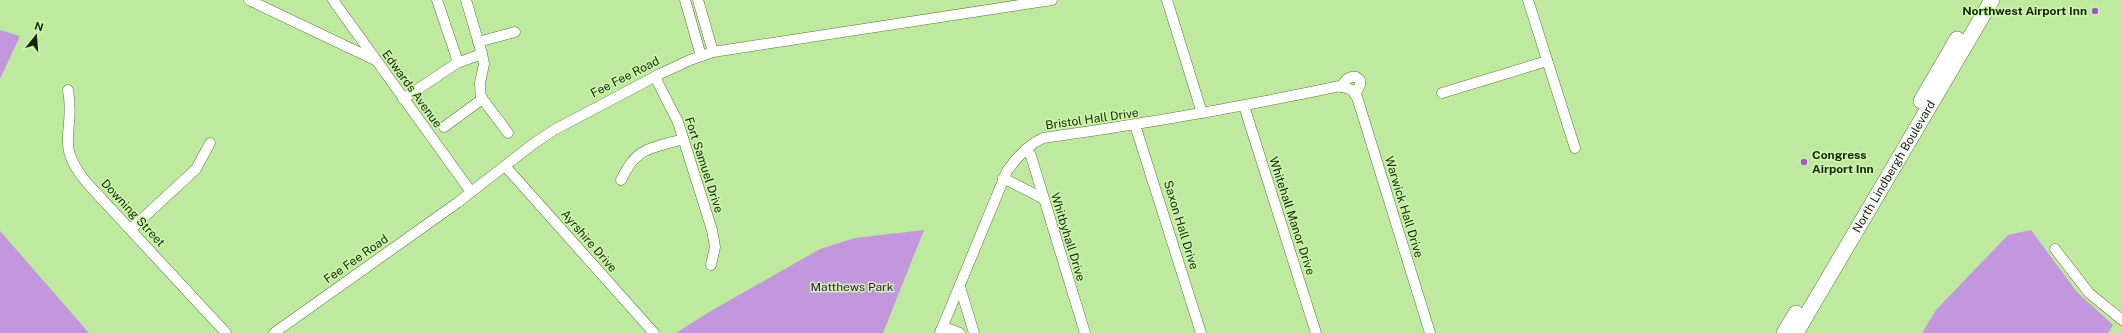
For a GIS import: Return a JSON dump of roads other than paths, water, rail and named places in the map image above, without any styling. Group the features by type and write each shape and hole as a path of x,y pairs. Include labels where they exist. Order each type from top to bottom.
{"highway":[{"name":"North Lindbergh Boulevard","path":"1784,333 1980,0"},
{"name":"North Lindbergh Boulevard","path":"1796,333 1992,0"}],"street":[{"path":"249,0 376,61"},
{"name":"Edwards Avenue","path":"333,0 471,192"},
{"path":"437,0 457,63"},
{"path":"444,127 479,102 481,97 480,83 484,64 466,0"},
{"path":"685,0 701,56"},
{"path":"698,0 713,52"},
{"name":"Fee Fee Road","path":"274,333 471,192 554,130 604,102 701,56 713,52 1052,0"},
{"path":"1167,0 1202,113"},
{"path":"1528,0 1575,148"},
{"path":"478,42 515,32"},
{"path":"403,99 457,63 482,54"},
{"path":"1442,93 1547,61"},
{"name":"Bristol Hall Drive","path":"941,332 1003,178 1014,161 1026,149 1043,138 1136,126 1244,106 1341,86 1345,80 1352,76 1356,76 1360,80 1360,86 1353,92"},
{"name":"Fort Samuel Drive","path":"655,77 678,122 714,240 714,254 711,265"},
{"name":"Downing Street","path":"68,90 70,112 66,141 71,159 87,183 226,333"},
{"name":"Warwick Hall Drive","path":"1353,92 1430,333"},
{"path":"481,97 508,133"},
{"name":"Whitehall Manor Drive","path":"1244,106 1316,333"},
{"name":"Saxon Hall Drive","path":"1136,126 1201,333"},
{"path":"621,180 631,160 639,154 683,139"},
{"path":"131,229 196,169 210,143"},
{"name":"Whitbyhall Drive","path":"1026,149 1031,156 1042,198 1085,333"},
{"name":"Ayrshire Drive","path":"505,166 654,333"},
{"path":"1003,178 1042,198"},
{"path":"2055,248 2089,293 2122,320"},
{"path":"960,287 974,333"},
{"path":"941,332 949,330 960,333"}],"place":[{"name":"Northwest Airport Inn","path":"2095,11"},
{"name":"Congress Airport Inn","path":"1804,162"}],"park label":[{"name":"Matthews Park","path":"852,287"}]}
